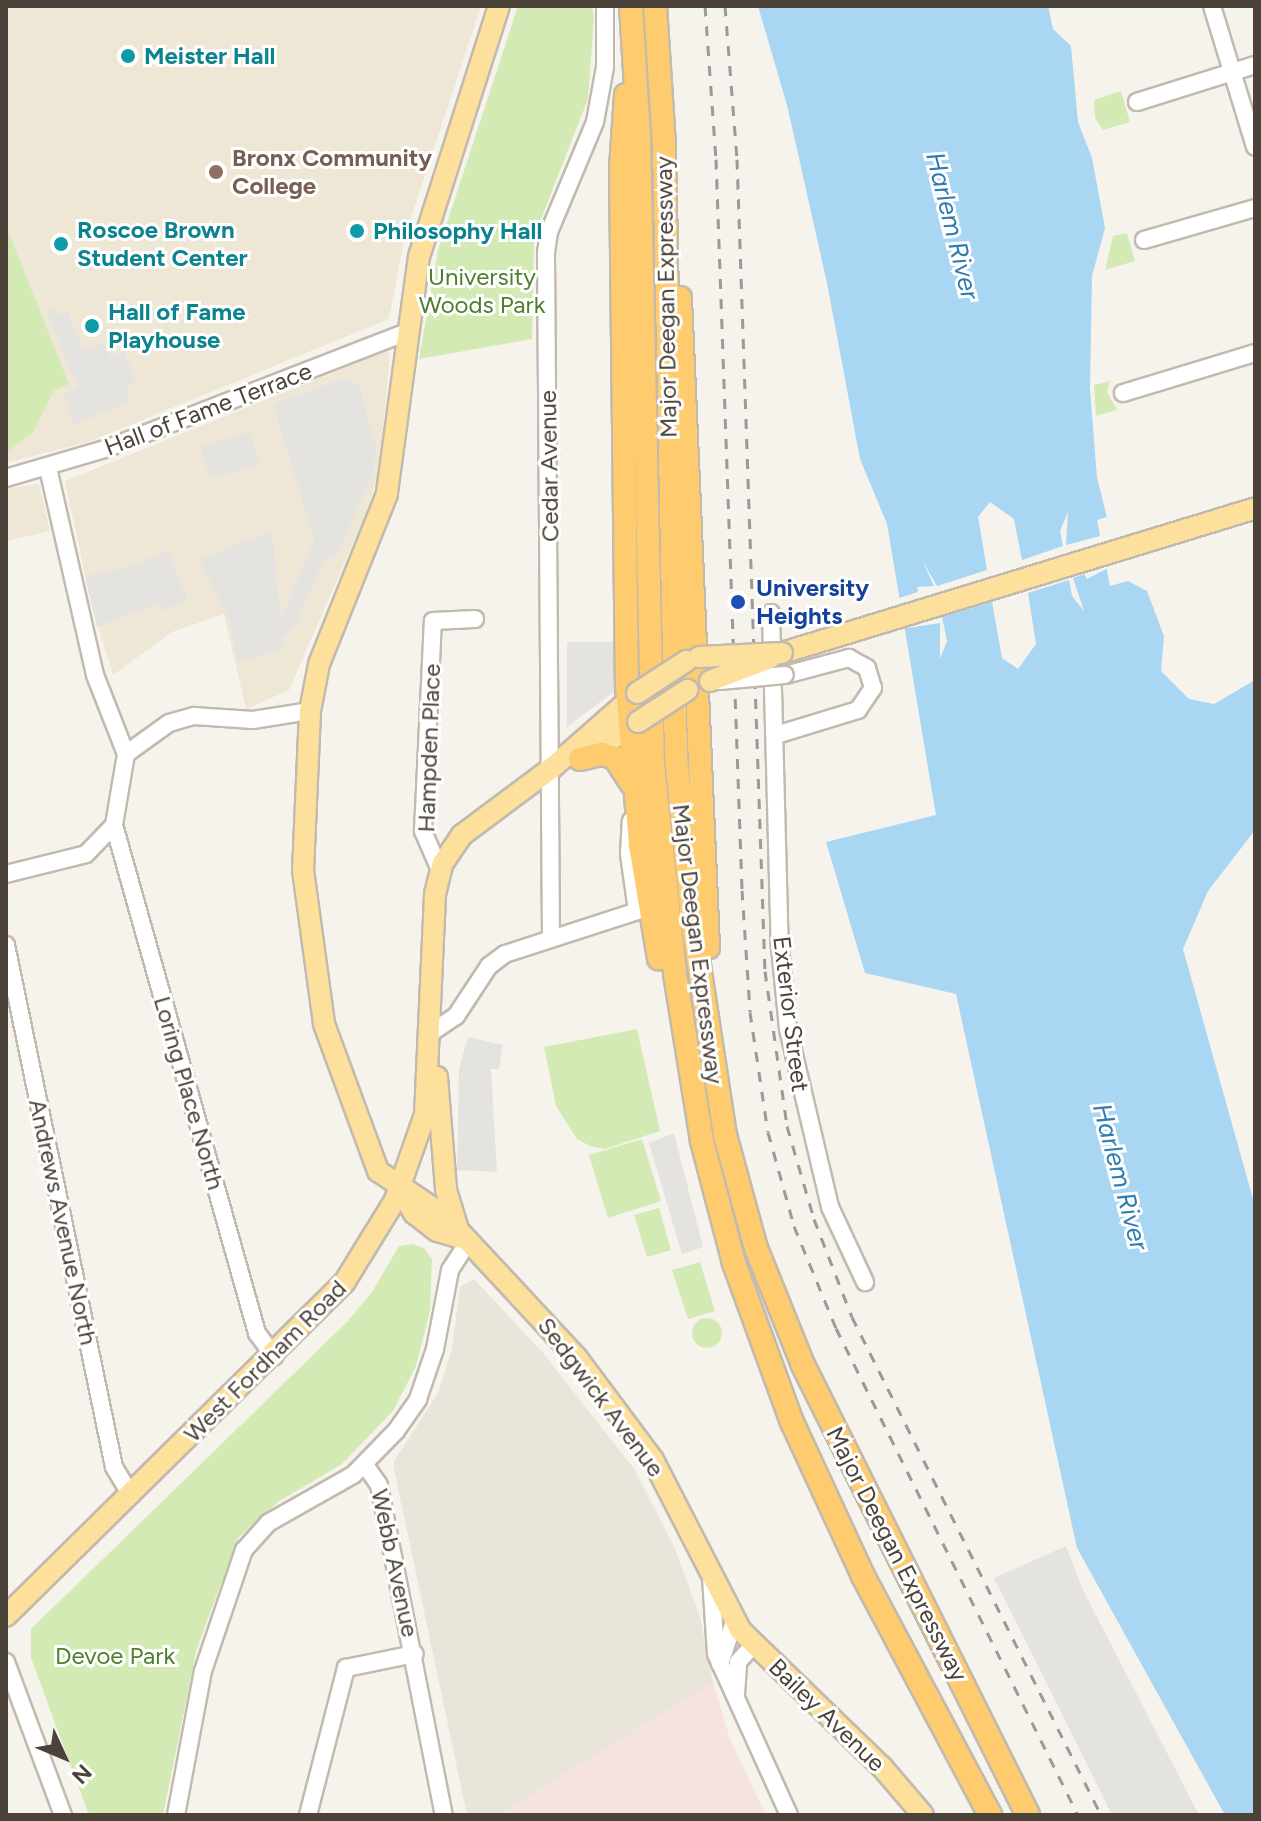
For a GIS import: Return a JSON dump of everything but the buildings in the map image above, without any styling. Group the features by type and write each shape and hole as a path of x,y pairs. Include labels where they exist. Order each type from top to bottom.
{"highway":[{"path":"629,6 621,189 634,797"},
{"name":"Major Deegan Expressway","path":"629,6 639,138 653,764 694,1099 730,1250 792,1422 863,1576 990,1815"},
{"name":"Major Deegan Expressway","path":"655,6 662,102 676,757 713,1073 744,1209 797,1352 1028,1815"},
{"path":"662,102 680,289 693,659 698,686 713,1073"},
{"path":"580,759 602,754 615,758 627,774 634,797 661,969 694,1099"}],"main road":[{"name":"Sedgwick Avenue","path":"499,6 423,238 407,332 387,494 319,664 310,711 303,870 314,980 371,1160 400,1189 414,1213 437,1231 464,1241 577,1358 653,1460 732,1618"},
{"name":"West Fordham Road","path":"552,768 580,759 698,686 783,652 1255,508"},
{"name":"West Fordham Road","path":"6,1616 339,1291 400,1189 427,1104 440,870 462,835 552,768 632,696 693,659 783,652"},
{"path":"432,1037 445,1126 447,1196 464,1241"},
{"name":"Bailey Avenue","path":"732,1618 754,1644 882,1767 923,1815"}],"street":[{"name":"Cedar Avenue","path":"551,937 546,253 552,222 595,122 605,67 605,6"},
{"path":"1212,6 1255,147"},
{"path":"1137,102 1255,65"},
{"path":"1144,240 1255,208"},
{"name":"Hall of Fame Terrace","path":"6,478 48,468 407,332"},
{"path":"1123,393 1255,353"},
{"path":"6,874 86,854 114,825 126,754 95,675 48,468"},
{"name":"Exterior Street","path":"771,613 781,968 788,1029 830,1207 865,1282"},
{"name":"Hampden Place","path":"440,870 423,831 433,621 475,619"},
{"path":"783,652 789,668 802,670"},
{"path":"698,686 785,675 855,659 872,676 871,697 855,711 776,735"},
{"path":"126,754 169,723 194,716 253,720 310,711"},
{"name":"Major Deegan Expressway","path":"551,937 637,911 628,848 634,797"},
{"name":"Loring Place North","path":"114,825 257,1333 274,1356"},
{"path":"432,1037 456,1016 496,959 551,937"},
{"name":"Andrews Avenue North","path":"6,945 114,1467 131,1495"},
{"name":"Webb Avenue","path":"444,1815 415,1654 379,1485 365,1465 418,1399 435,1349 450,1270 464,1241"},
{"path":"176,1815 203,1671 244,1550 268,1523 335,1490 365,1465"},
{"name":"Sedgwick Avenue","path":"711,1577 720,1664 789,1815"},
{"path":"720,1664 732,1618"},
{"path":"736,1695 738,1662 754,1644"},
{"path":"308,1815 346,1668 415,1654"},
{"path":"6,1662 63,1815"}],"shaded area":[{"name":"Bronx Community College","path":"6,6 481,6 405,235 389,319 91,441 6,463"},
{"path":"56,308 59,315 68,311 83,350 103,342 110,356 124,351 136,381 126,387 130,401 75,425 63,395 78,388 47,313"},
{"path":"386,351 390,355 379,471 367,511 289,690 246,709 224,614 172,632 113,675 91,603 65,481"},
{"path":"344,378 359,384 376,448 374,471 337,555 323,561 296,625 282,638 285,649 237,662 230,621 199,559 272,531 281,619 314,540 273,404"},
{"path":"250,432 260,464 210,479 200,447"},
{"path":"39,484 50,531 6,541 6,489"},
{"path":"168,550 187,599 163,611 159,603 97,627 85,576 128,567"},
{"path":"567,642 619,642 619,688 567,727"},
{"path":"468,1037 503,1045 499,1069 491,1069 497,1172 457,1170 459,1069"},
{"path":"674,1133 703,1247 682,1254 649,1143"},
{"path":"474,1279 543,1353 635,1470 675,1549 700,1617 713,1683 499,1815 467,1815 394,1469 394,1461 438,1393 452,1349 460,1287"},
{"path":"1066,1546 1083,1590 1199,1815 1112,1815 994,1578"},
{"path":"713,1683 730,1739 766,1815 499,1815"}],"green space":[{"name":"University Woods Park","path":"518,6 592,6 594,17 588,99 534,237 532,339 419,359 438,250"},
{"path":"1121,91 1130,122 1103,130 1095,118 1094,100"},
{"path":"6,226 69,384 54,390 33,432 6,453"},
{"path":"1127,233 1135,261 1105,270 1113,236"},
{"path":"1110,381 1107,392 1117,410 1096,416 1094,385"},
{"path":"637,1029 660,1131 605,1149 590,1146 577,1139 556,1106 544,1047"},
{"path":"642,1139 661,1201 608,1218 589,1155"},
{"path":"659,1208 671,1250 647,1257 634,1215"},
{"name":"Devoe Park","path":"412,1244 424,1248 432,1259 430,1311 416,1366 393,1411 342,1464 278,1502 238,1538 197,1648 163,1815 89,1815 31,1658 31,1629 348,1321 372,1292 399,1246"},
{"path":"700,1262 715,1311 688,1319 672,1270"},
{"path":"707,1318 718,1322 722,1333 718,1344 707,1348 696,1344 692,1333 696,1322"}],"water":[{"name":"Harlem River","path":"758,6 1048,6 1053,29 1071,46 1078,122 1092,158 1105,228 1092,276 1090,389 1097,478 1107,517 1097,520 1110,586 1128,581 1147,591 1164,636 1161,671 1189,699 1214,704 1255,680 1255,830 1208,891 1183,949 1255,1206 1255,1815 1225,1815 1077,1548 956,994 865,973 826,842 936,815 887,524 860,459 827,283 787,105"}],"pier":[{"path":"990,502 1014,519 1022,560 1063,546 1060,531 1068,512 1066,545 1104,535 1110,567 1087,579 1084,574 1073,578 1084,611 1072,596 1069,580 1028,593 1036,644 1018,669 1002,658 992,602 942,617 947,641 940,659 940,623 901,629 896,599 918,592 917,587 934,586 922,560 937,586 987,570 978,517"}],"railway":[{"path":"705,6 716,159 742,890 750,1012 768,1132 794,1226 836,1328 1078,1815"},
{"path":"725,6 737,159 765,971 787,1126 814,1219 852,1317 1101,1815"}],"place":[{"name":"Meister Hall","path":"128,56"},
{"name":"Bronx Community College","path":"216,172"},
{"name":"Philosophy Hall","path":"357,231"},
{"name":"Roscoe Brown Student Center","path":"61,244"},
{"name":"Hall of Fame Playhouse","path":"92,326"},
{"name":"University Heights","path":"738,602"}]}
